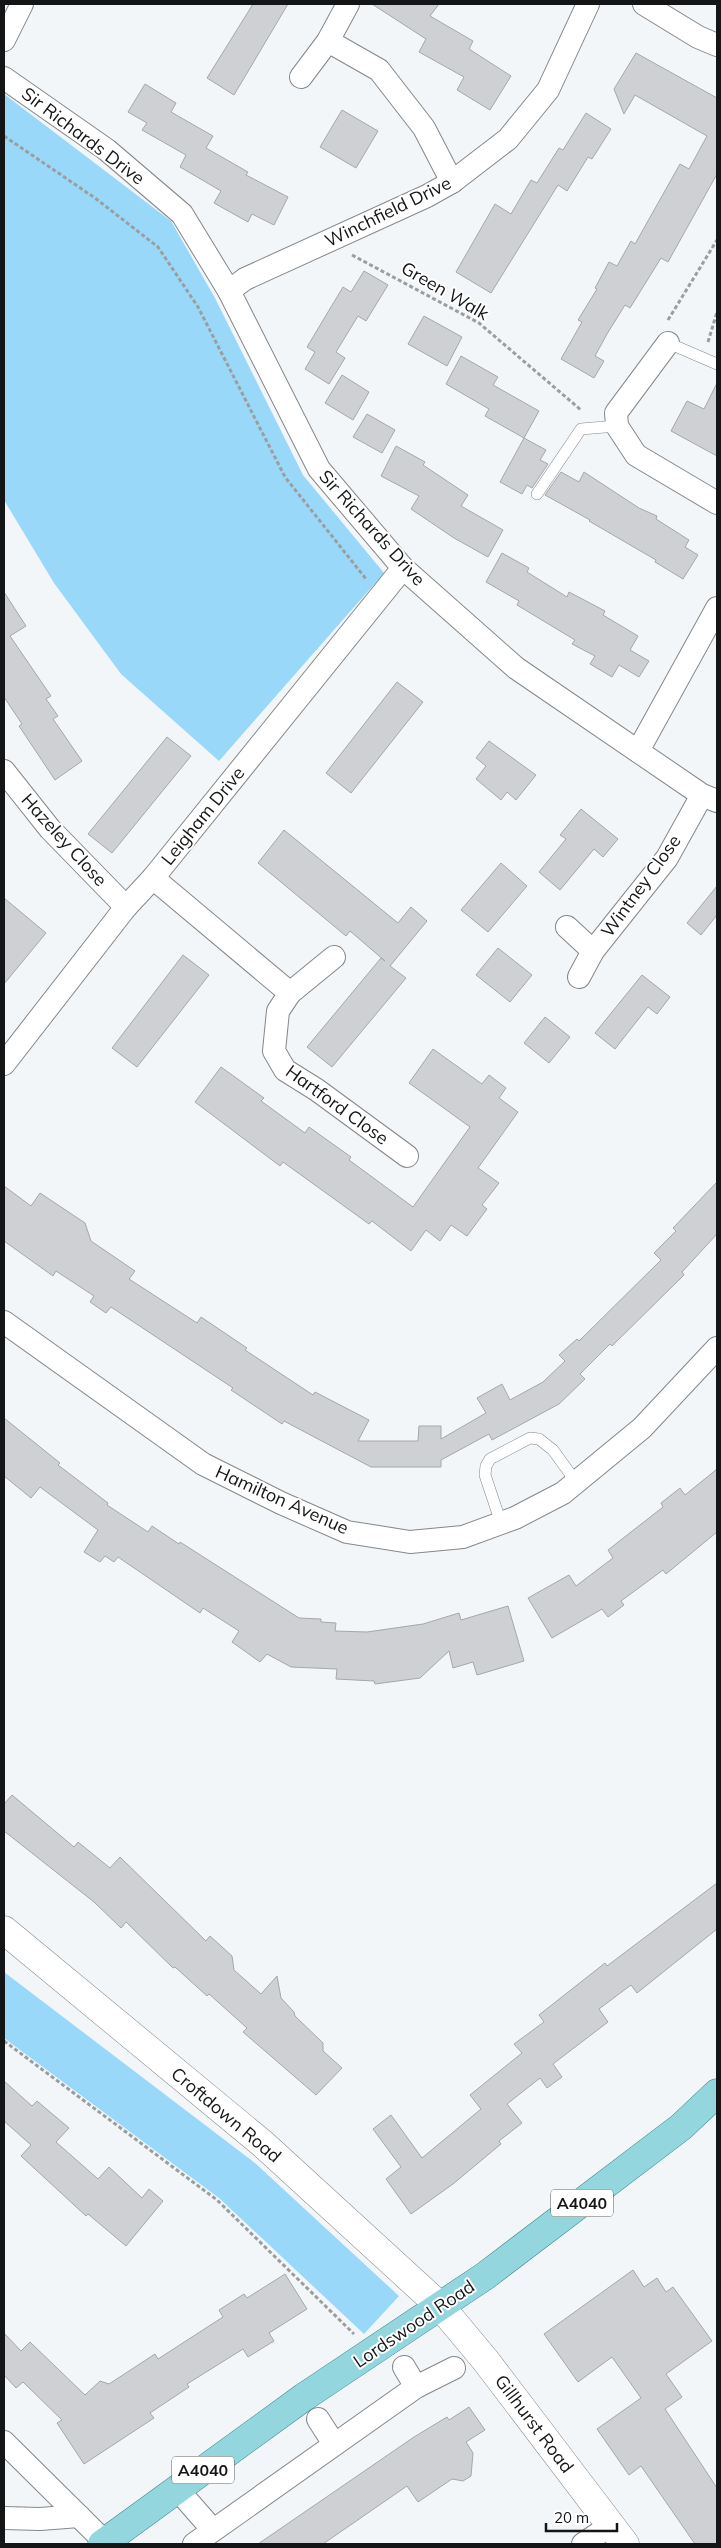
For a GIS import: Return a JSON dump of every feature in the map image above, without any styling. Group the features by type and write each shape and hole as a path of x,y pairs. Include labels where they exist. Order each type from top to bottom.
{"main road":[{"name":"Lordswood Road","path":"111,2541 177,2489 304,2397 441,2307 626,2170 681,2127 717,2093"}],"street":[{"path":"4,40 22,4"},
{"path":"301,77 328,41 348,4"},
{"name":"Winchfield Drive","path":"229,291 245,279 328,242 452,182 508,139 548,90 588,4"},
{"path":"644,4 698,37 717,45"},
{"path":"328,41 379,70 424,128 452,182"},
{"name":"Sir Richards Drive","path":"4,78 107,150 182,214 229,291 319,469 403,568 516,668 710,798"},
{"path":"668,343 617,420 636,455 717,504"},
{"name":"Leigham Drive","path":"4,1064 126,907 153,878 403,568"},
{"path":"638,751 717,608"},
{"name":"Hazeley Close","path":"4,771 50,829 126,907"},
{"name":"Wintney Close","path":"579,976 594,950 667,858 710,798"},
{"path":"153,878 290,993"},
{"name":"Wintney Close","path":"567,927 594,950"},
{"name":"Hartford Close","path":"334,957 290,993 278,1011 274,1051 285,1070 317,1090 407,1156"},
{"name":"Hamilton Avenue","path":"4,1322 203,1464 281,1503 347,1532 410,1542 463,1537 501,1523 563,1493 642,1428 717,1348"},
{"name":"Croftdown Road","path":"4,1930 263,2144 441,2307"},
{"name":"Gillhurst Road","path":"441,2307 486,2361 618,2535"},
{"path":"404,2367 416,2387"},
{"path":"194,2544 416,2387 454,2368"},
{"path":"318,2419 334,2444"},
{"path":"4,2442 80,2516 111,2541"},
{"path":"177,2489 213,2530"},
{"path":"4,2518 40,2519 80,2516"},
{"path":"583,2544 618,2535"}],"lane":[{"path":"668,343 717,364"},
{"path":"537,494 581,430 617,420"},
{"path":"501,1523 485,1475 486,1466 490,1458 530,1438 539,1440 553,1450 576,1482"}],"path":[{"path":"4,136 95,198 158,247 198,307 285,478 380,597"},
{"path":"668,343 664,328 717,240"},
{"name":"Green Walk","path":"328,242 479,323 579,410 617,420"},
{"path":"704,357 717,312"},
{"path":"4,2041 217,2200 372,2352"}],"shaded area":[{"path":"4,94 171,221 215,298 303,475 384,573 219,761 121,674 54,583 4,500"},
{"path":"4,1972 255,2163 399,2296 364,2334 219,2198 4,2038"}],"building":[{"path":"253,4 288,4 234,95 207,78"},
{"path":"372,4 439,4 430,16 473,41 469,49 511,76 490,110 457,90 464,77 419,52 426,39"},
{"path":"636,53 717,98 717,174 668,262 661,258 630,308 625,305 607,334 595,356 604,361 594,378 561,359 582,322 578,320 597,289 595,288 609,262 617,266 631,241 635,244 680,164 689,169 707,136 635,95 624,114 614,89"},
{"path":"145,84 176,103 171,112 213,136 206,148 248,172 246,175 288,197 274,225 252,214 248,222 214,203 221,191 180,167 186,155 142,130 147,123 128,112"},
{"path":"342,110 378,131 356,168 320,147"},
{"path":"586,113 611,129 592,159 588,157 567,191 558,185 491,293 456,272 495,204 511,214 531,180 537,183 559,148 563,150"},
{"path":"364,271 388,285 366,321 358,316 336,352 345,358 329,384 305,369 315,352 307,347 343,287 351,292"},
{"path":"424,316 462,337 447,366 408,344"},
{"path":"461,356 498,377 493,385 539,411 524,438 485,416 489,409 446,384"},
{"path":"342,375 369,392 353,420 325,403"},
{"path":"717,383 717,456 671,431 687,401 704,409"},
{"path":"367,414 395,430 382,453 353,437"},
{"path":"524,438 546,450 540,460 548,464 532,488 527,485 522,494 500,482"},
{"path":"396,446 425,462 423,465 468,495 461,506 503,530 488,557 454,538 411,509 419,496 381,476"},
{"path":"561,472 579,482 584,472 639,508 657,516 656,519 689,540 685,547 698,555 683,579 655,562 656,560 545,495"},
{"path":"502,553 529,568 527,572 567,597 569,592 605,611 603,615 638,636 630,650 649,661 639,677 619,665 612,677 590,664 595,656 572,644 575,640 517,605 519,601 486,582"},
{"path":"4,592 26,626 10,636 51,696 46,699 58,716 53,719 82,761 55,780 19,726 22,724 4,697"},
{"path":"397,682 423,702 351,793 326,773"},
{"path":"167,737 191,756 112,853 88,834"},
{"path":"489,741 536,775 516,800 507,792 501,800 476,779 486,766 476,758"},
{"path":"581,809 618,839 603,857 594,849 560,890 539,872 566,839 560,835"},
{"path":"284,830 398,923 411,907 427,921 390,966 406,978 332,1067 307,1047 381,958 385,961 350,931 346,936 258,863"},
{"path":"501,863 527,886 488,932 461,910"},
{"path":"717,886 717,915 701,935 687,923"},
{"path":"4,898 46,933 4,984"},
{"path":"498,948 532,975 510,1002 476,975"},
{"path":"183,955 209,975 137,1067 112,1048"},
{"path":"642,975 670,997 657,1014 648,1007 615,1049 595,1033"},
{"path":"545,1017 570,1037 549,1063 524,1043"},
{"path":"433,1049 482,1084 489,1075 506,1088 499,1098 518,1112 478,1168 499,1183 482,1205 487,1209 467,1236 451,1225 440,1241 426,1230 411,1251 372,1221 369,1224 283,1162 280,1166 195,1102 221,1067 264,1098 261,1101 305,1133 309,1127 351,1157 349,1160 413,1207 470,1127 409,1083"},
{"path":"717,1182 717,1234 682,1272 684,1275 612,1346 610,1344 580,1374 585,1379 559,1404 492,1440 489,1434 441,1460 441,1467 371,1467 284,1421 282,1424 231,1390 233,1388 111,1307 106,1313 90,1302 94,1296 56,1271 53,1276 4,1241 4,1186 31,1206 40,1193 85,1223 91,1241 135,1271 129,1279 197,1323 201,1317 247,1348 245,1350 313,1395 315,1392 369,1420 358,1441 418,1441 419,1426 441,1426 441,1439 486,1413 477,1398 502,1384 510,1400 543,1382 565,1361 559,1355 577,1339 579,1341 661,1260 654,1253 676,1231 673,1228"},
{"path":"4,1418 60,1463 58,1465 108,1503 107,1505 148,1532 152,1526 179,1544 180,1542 299,1618 321,1619 321,1622 336,1623 335,1631 367,1632 423,1624 459,1613 461,1620 508,1606 524,1661 477,1675 473,1662 453,1668 449,1651 420,1678 375,1684 374,1681 336,1679 337,1669 291,1667 267,1654 260,1662 232,1642 239,1631 203,1608 200,1613 118,1557 114,1562 105,1556 100,1562 84,1552 98,1530 40,1487 31,1498 4,1476"},
{"path":"717,1469 717,1532 666,1574 663,1570 621,1601 624,1605 608,1617 602,1609 552,1638 528,1598 569,1575 576,1586 613,1558 608,1550 663,1507 661,1503 680,1488 685,1495"},
{"path":"12,1795 74,1847 78,1842 110,1868 120,1857 206,1941 210,1936 232,1956 234,1970 261,1994 277,1976 281,1998 294,2012 295,2016 323,2043 323,2051 342,2068 316,2095 243,2032 247,2028 209,1994 207,1996 175,1967 173,1968 126,1922 121,1928 94,1902 4,1831 4,1804"},
{"path":"717,1883 717,1929 637,1993 631,1985 599,2009 608,2022 553,2064 562,2077 547,2088 540,2078 507,2104 522,2123 499,2141 501,2144 453,2184 411,2214 386,2179 401,2167 373,2129 391,2115 422,2158 481,2109 470,2095 522,2053 514,2044 544,2022 539,2015 605,1963 607,1966"},
{"path":"4,2081 32,2106 37,2101 69,2128 56,2142 98,2179 109,2167 142,2198 149,2189 163,2201 126,2246 88,2214 86,2216 21,2156 31,2145 4,2121"},
{"path":"633,2270 644,2287 657,2278 666,2292 673,2287 712,2341 666,2374 682,2397 665,2409 717,2488 717,2544 695,2544 641,2466 629,2475 597,2429 641,2398 612,2357 578,2382 544,2334"},
{"path":"285,2274 307,2309 269,2333 274,2341 248,2357 243,2349 187,2384 189,2387 150,2413 154,2418 84,2464 57,2423 62,2420 23,2382 16,2388 4,2375 4,2333 21,2351 30,2342 85,2395 100,2381 109,2384 155,2354 158,2359 223,2317 219,2310 244,2294 247,2298"},
{"path":"469,2407 485,2430 466,2442 473,2453 471,2476 463,2481 452,2479 418,2502 407,2486 323,2544 258,2544 414,2437 447,2417 449,2420"}]}
